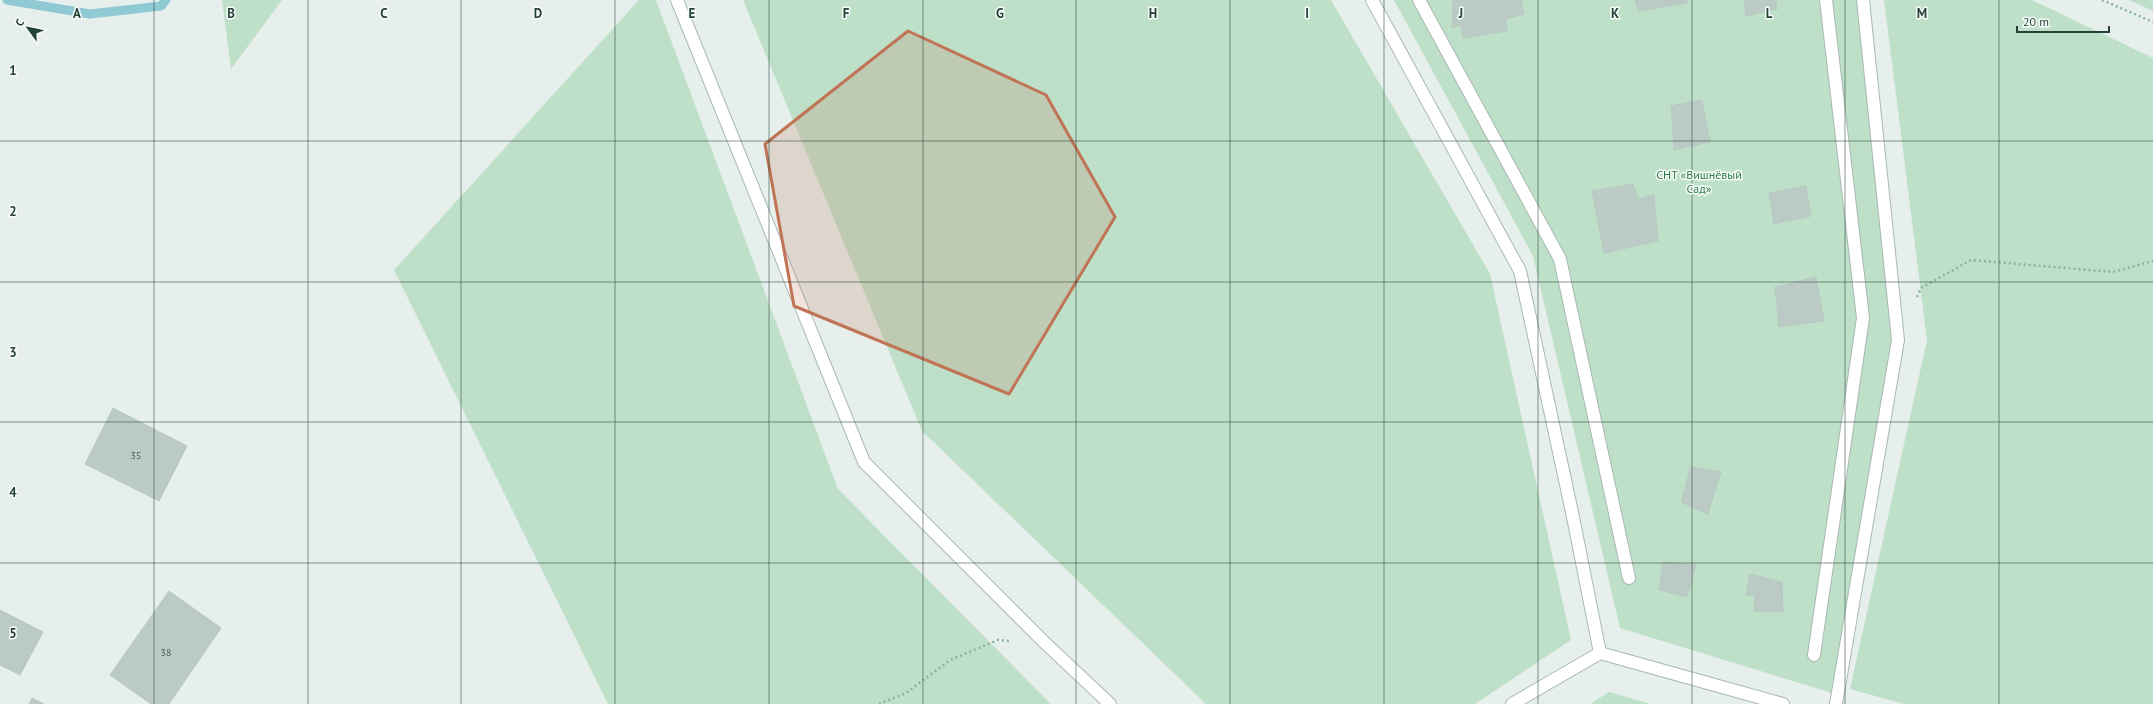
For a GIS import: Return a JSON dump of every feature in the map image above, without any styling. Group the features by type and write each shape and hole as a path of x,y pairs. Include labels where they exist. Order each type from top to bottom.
{"lane":[{"path":"677,0 864,462 1044,642 1110,704"},
{"path":"1372,0 1520,271 1573,517 1600,653"},
{"path":"1419,0 1560,259 1628,578"},
{"path":"1814,655 1863,318 1826,0"},
{"path":"1836,704 1898,340 1863,0"},
{"path":"1512,704 1600,653 1783,704"}],"path":[{"path":"2102,0 2153,22"},
{"path":"1915,301 1921,288 1971,260 2113,272 2153,261"},
{"path":"879,704 906,693 950,660 998,640 1044,642"}],"highlighted area":[{"path":"908,31 1046,95 1115,217 1009,394 794,306 765,144"}],"green space":[{"path":"222,0 282,0 231,69"},
{"path":"639,0 656,0 838,489 1051,704 608,704 394,270"},
{"path":"743,0 1331,0 1490,274 1571,640 1475,704 1206,704 922,431"},
{"name":"СНТ «Вишнёвый Сад»","path":"1394,0 1863,0 1898,340 1832,693 1620,628 1533,256"},
{"path":"1884,0 2032,0 2153,58 2153,704 1904,704 1850,689 1927,340"},
{"path":"2129,0 2153,0 2153,11"},
{"path":"1609,692 1651,704 1590,704"}],"building":[{"path":"1453,0 1521,0 1524,14 1506,19 1507,31 1463,38 1461,25 1452,28"},
{"path":"1635,0 1687,0 1687,3 1638,11"},
{"path":"1744,0 1776,0 1777,9 1746,16"},
{"path":"1702,100 1710,142 1674,150 1671,106"},
{"path":"1633,184 1638,199 1654,195 1658,241 1604,253 1592,191"},
{"path":"1806,186 1811,216 1774,224 1769,193"},
{"path":"1816,277 1824,321 1779,327 1775,287"},
{"path":"113,408 187,446 159,501 85,464"},
{"path":"1691,467 1721,472 1708,514 1681,502"},
{"path":"1663,562 1696,565 1687,597 1659,590"},
{"path":"1750,574 1782,582 1783,612 1754,611 1755,594 1746,596"},
{"path":"169,591 221,628 169,704 151,704 110,675"},
{"path":"0,610 43,632 20,675 0,665"},
{"path":"32,698 44,704 29,704"}],"waterway":[{"path":"7,0 90,14 161,6 166,0"}]}
